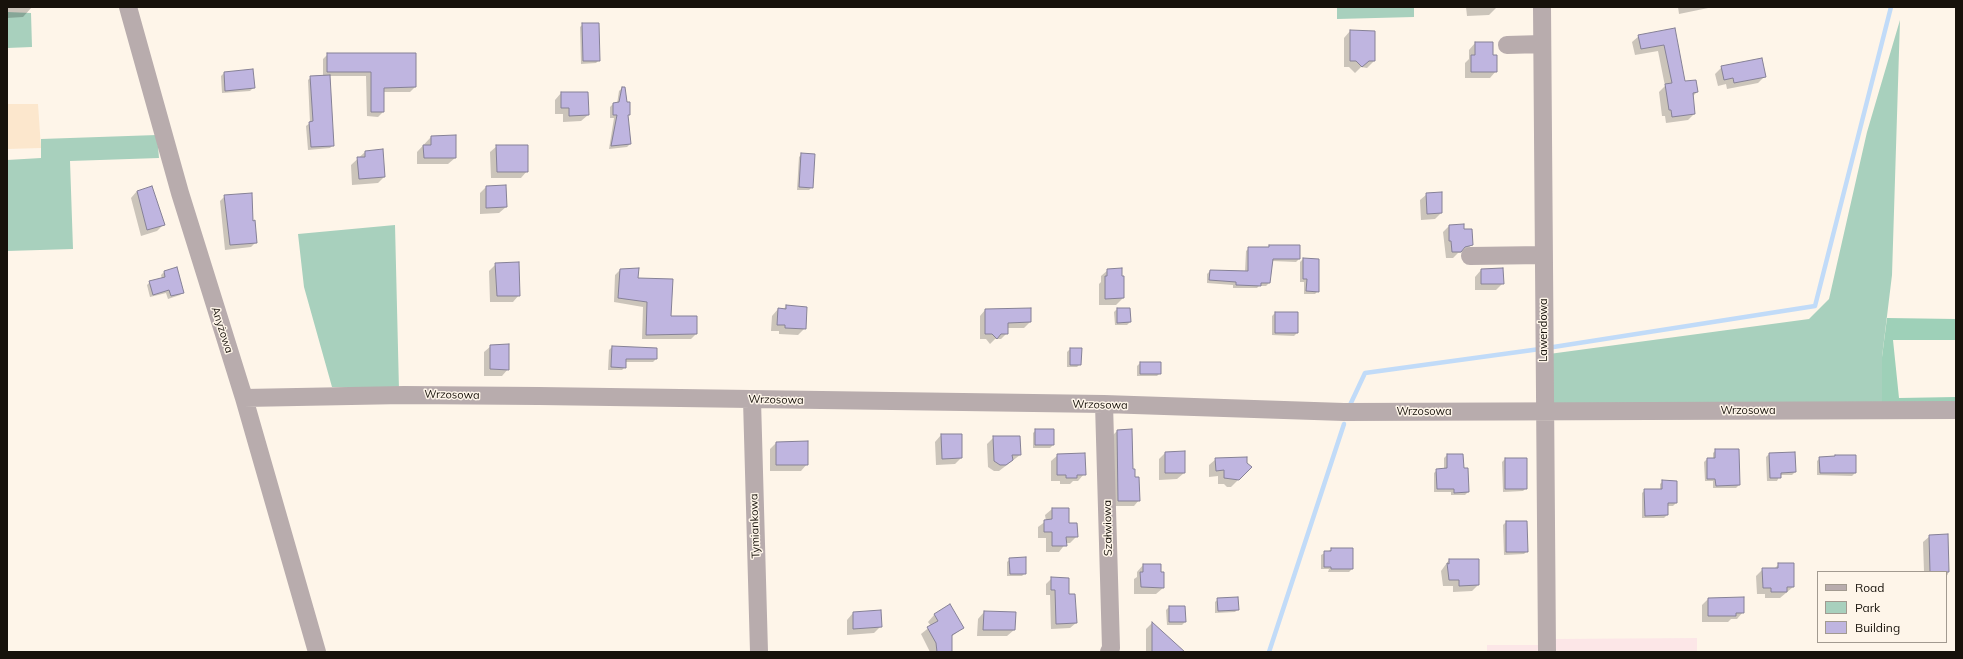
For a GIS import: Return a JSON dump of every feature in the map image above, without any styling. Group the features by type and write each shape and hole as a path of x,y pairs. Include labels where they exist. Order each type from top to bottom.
{"street":[{"name":"Anyżowa","path":"128,7 182,200 244,398 317,652"},
{"name":"Lawendowa","path":"1542,7 1547,652"},
{"path":"1507,45 1542,44"},
{"path":"1470,256 1544,255"},
{"name":"Wrzosowa","path":"244,398 412,395 1104,404 1344,412 1956,410"},
{"name":"Tymiankowa","path":"752,400 759,652"},
{"name":"Szałwiowa","path":"1104,404 1111,648 1109,652"}],"shaded area":[{"path":"7,104 38,104 41,148 7,149"},
{"path":"1697,638 1697,652 1554,652 1553,639"},
{"path":"1487,645 1542,645 1542,652 1487,652"}],"green space":[{"path":"1337,7 1414,7 1414,17 1337,19"},
{"path":"7,12 31,13 32,47 7,48"},
{"path":"1900,20 1892,275 1882,357 1882,406 1548,409 1549,354 1809,319 1829,299 1867,132"},
{"path":"157,135 159,158 70,161 73,249 7,251 7,160 41,158 41,139"},
{"path":"395,225 399,390 332,387 304,287 298,234"},
{"path":"1887,318 1956,319 1956,340 1893,340 1899,398 1956,397 1956,405 1882,406 1882,357"}],"building":[{"path":"582,23 599,23 600,61 583,61"},
{"path":"1675,28 1685,81 1696,80 1698,92 1693,93 1695,114 1672,117 1671,110 1669,110 1665,84 1672,83 1664,45 1641,49 1638,35"},
{"path":"1350,30 1375,31 1375,61 1369,61 1362,67 1356,61 1350,61"},
{"path":"1475,42 1493,42 1493,55 1497,55 1497,72 1471,72 1471,55 1475,55"},
{"path":"327,53 416,53 416,87 384,88 384,112 371,112 371,72 327,72"},
{"path":"1762,58 1766,77 1734,83 1733,78 1724,80 1721,66"},
{"path":"253,69 255,88 225,91 224,72"},
{"path":"330,75 334,146 311,147 309,122 313,121 310,76"},
{"path":"622,87 625,87 627,102 630,102 630,115 628,115 631,144 611,146 617,115 613,115 613,103 619,102"},
{"path":"561,92 588,92 589,115 569,116 569,108 561,108"},
{"path":"456,135 456,158 424,158 423,145 431,145 431,136"},
{"path":"496,145 528,145 528,172 497,172"},
{"path":"383,149 385,177 359,179 357,157 365,157 365,151"},
{"path":"801,153 815,154 813,188 799,187"},
{"path":"506,185 507,207 486,208 486,186"},
{"path":"152,186 165,225 147,230 137,191"},
{"path":"1442,192 1442,213 1427,214 1426,193"},
{"path":"252,193 253,221 255,220 257,243 230,245 224,195"},
{"path":"1464,224 1464,229 1472,229 1473,245 1465,247 1461,252 1452,252 1451,241 1449,241 1449,225"},
{"path":"1269,245 1300,245 1300,259 1273,259 1270,283 1261,283 1261,286 1236,285 1236,282 1209,280 1210,270 1248,271 1248,247 1269,247"},
{"path":"1303,258 1319,259 1319,292 1306,291 1307,279 1303,279"},
{"path":"519,262 520,296 497,296 495,263"},
{"path":"177,267 184,293 171,296 169,290 153,295 149,281 165,277 164,271"},
{"path":"639,268 638,278 673,279 671,316 697,316 697,334 646,335 647,302 618,298 620,269"},
{"path":"1122,268 1122,276 1124,276 1124,298 1105,299 1105,276 1107,276 1107,269"},
{"path":"1503,268 1504,284 1481,284 1481,269"},
{"path":"786,305 807,307 806,329 785,328 785,325 777,325 778,308 786,309"},
{"path":"1031,308 1031,322 1008,323 1008,334 1001,334 997,339 992,334 985,334 985,309"},
{"path":"1117,308 1130,308 1131,322 1117,323"},
{"path":"1275,312 1298,312 1298,333 1275,333"},
{"path":"509,344 509,370 490,369 490,345"},
{"path":"612,346 657,348 657,359 626,359 626,368 611,367"},
{"path":"1070,348 1082,348 1081,365 1070,365"},
{"path":"1140,362 1161,362 1161,374 1140,374"},
{"path":"1035,429 1054,429 1054,445 1035,445"},
{"path":"1132,429 1133,469 1135,469 1135,477 1139,477 1140,501 1118,501 1117,430"},
{"path":"941,434 962,434 962,458 942,459"},
{"path":"993,436 1020,436 1021,455 1012,455 1013,460 1006,465 1000,465 994,461"},
{"path":"808,441 808,465 776,465 776,442"},
{"path":"1715,449 1739,449 1740,485 1716,486 1715,479 1707,479 1707,458 1715,458"},
{"path":"1185,451 1185,473 1165,473 1165,452"},
{"path":"1795,452 1796,472 1781,473 1781,478 1770,478 1769,453"},
{"path":"1085,453 1086,475 1077,475 1077,478 1066,478 1066,475 1057,475 1057,454"},
{"path":"1447,454 1463,454 1464,468 1468,468 1469,492 1454,493 1454,489 1437,489 1436,469 1447,468"},
{"path":"1856,455 1856,473 1820,473 1819,457"},
{"path":"1247,457 1247,463 1252,467 1239,480 1224,478 1224,470 1216,471 1215,458"},
{"path":"1505,458 1527,458 1527,489 1505,489"},
{"path":"1662,480 1677,481 1677,503 1668,503 1668,515 1645,516 1644,489 1662,489"},
{"path":"1052,508 1069,508 1069,523 1077,523 1078,537 1066,537 1067,546 1052,546 1052,532 1044,532 1044,520 1052,519"},
{"path":"1506,521 1527,521 1528,552 1506,552"},
{"path":"1948,534 1949,572 1930,571 1929,535"},
{"path":"1331,548 1353,548 1353,569 1331,569 1331,567 1324,567 1324,551 1331,551"},
{"path":"1026,557 1026,574 1010,574 1009,558"},
{"path":"1449,559 1479,559 1479,585 1459,586 1459,580 1449,580 1447,563 1449,564"},
{"path":"1778,563 1794,563 1794,587 1787,587 1787,592 1771,592 1771,588 1763,588 1762,568 1778,568"},
{"path":"1143,564 1161,564 1161,572 1164,572 1164,588 1141,587 1140,572 1143,572"},
{"path":"1051,577 1069,578 1069,594 1075,594 1077,623 1056,624 1055,590 1051,590"},
{"path":"1238,597 1239,610 1218,611 1217,598"},
{"path":"1744,597 1744,613 1736,613 1736,616 1708,616 1708,598"},
{"path":"950,604 964,628 952,635 952,652 937,652 936,643 927,627 938,621 934,614"},
{"path":"1169,606 1185,606 1186,622 1169,622"},
{"path":"881,610 882,627 853,629 853,612"},
{"path":"984,611 1016,612 1015,630 983,630"},
{"path":"1152,622 1185,652 1152,652"}],"waterway":[{"path":"1547,348 1815,306 1891,7"},
{"path":"1350,405 1365,373 1540,349"},
{"path":"1269,652 1344,424"}]}
